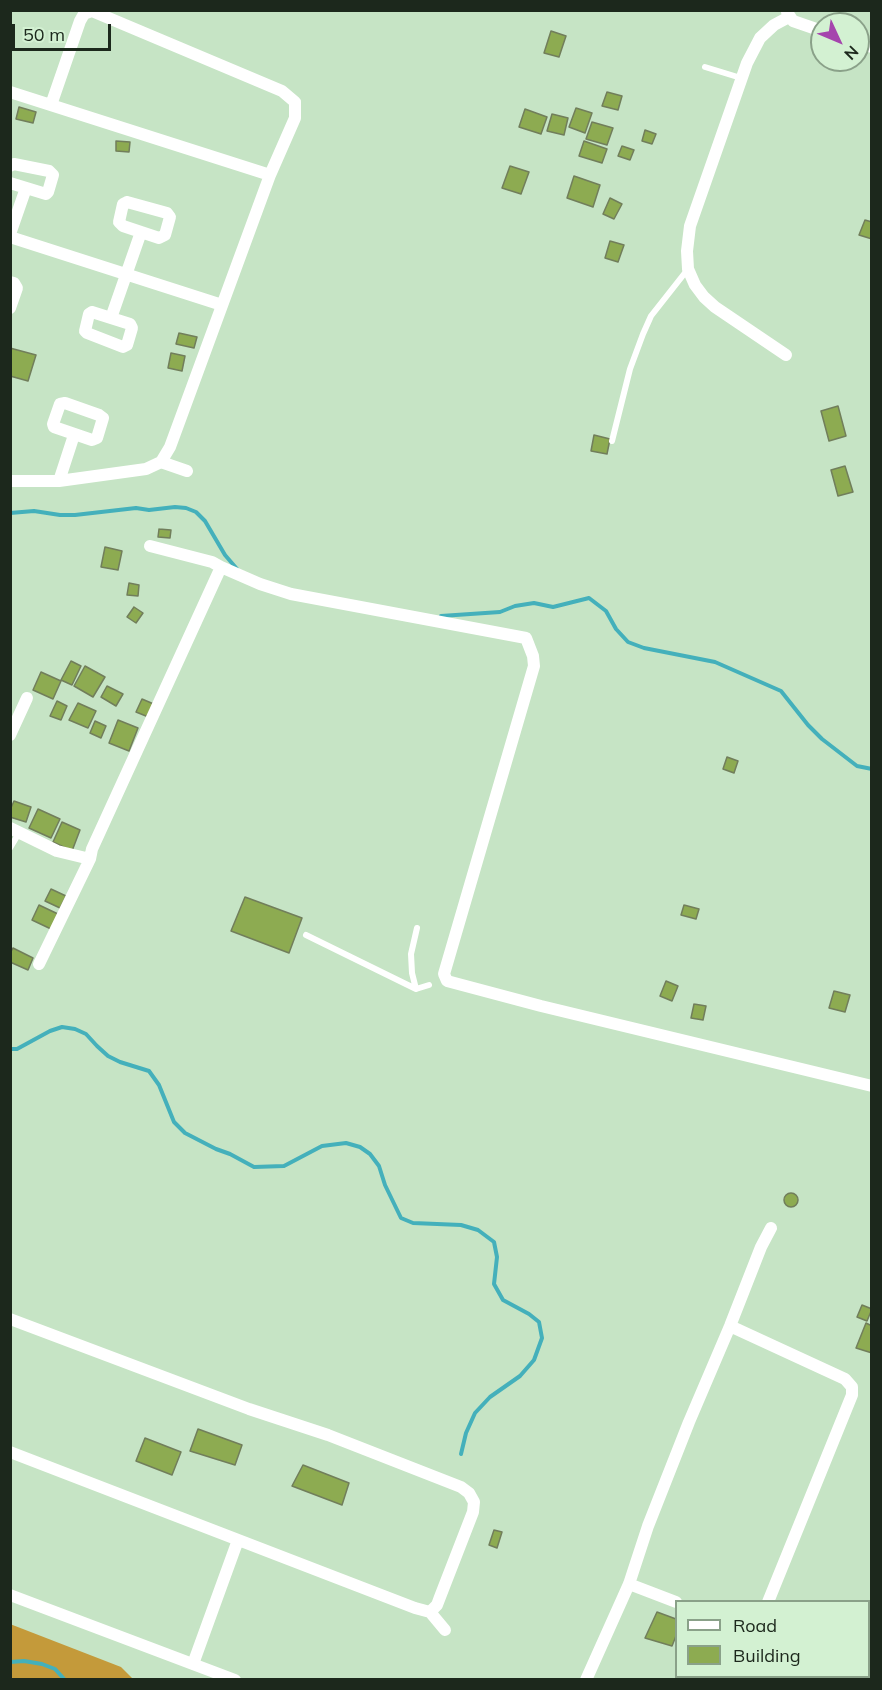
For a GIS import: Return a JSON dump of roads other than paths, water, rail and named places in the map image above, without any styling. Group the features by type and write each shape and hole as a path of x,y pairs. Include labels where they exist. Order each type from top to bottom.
{"street":[{"path":"10,481 59,481 146,469 160,462 170,447 270,175 295,118 295,102 282,91 92,11 84,14 80,21 51,105"},
{"path":"786,355 715,307 704,297 695,285 688,269 687,251 690,226 741,78 760,38 788,14 800,24 810,27"},
{"path":"10,92 270,175"},
{"path":"10,166 14,164 38,168 49,171 53,175 46,194 10,183"},
{"path":"26,188 10,236 222,305"},
{"path":"111,318 141,232"},
{"path":"10,282 14,283 17,288 10,308"},
{"path":"59,481 74,435"},
{"path":"160,462 188,471"},
{"path":"150,546 213,562 260,584 291,594 525,638 533,656 534,666 443,981 872,1086"},
{"path":"39,964 90,860 92,849 221,567"},
{"path":"10,735 27,698"},
{"path":"15,830 57,851 90,860"},
{"path":"586,1680 629,1584 652,1516 761,1247 771,1228"},
{"path":"10,1319 249,1409 320,1432 461,1487 469,1493 474,1502 472,1512 440,1597 430,1612"},
{"path":"730,1326 845,1379 852,1387 852,1395 769,1600"},
{"path":"10,1452 430,1612 445,1630"},
{"path":"193,1664 238,1540"},
{"path":"629,1584 675,1602"},
{"path":"10,1595 235,1680"}],"lane":[{"path":"705,67 741,78"},
{"path":"612,441 630,369 643,334 651,316 688,269"},
{"path":"10,848 15,830"},
{"path":"416,989 411,954 417,928"},
{"path":"306,935 416,989 429,985"}],"waterway":[{"path":"10,513 34,511 75,515 136,508 149,510 186,508 196,512 205,521 225,555 237,569"},
{"path":"441,616 500,612 515,606 534,603 553,607 589,598 606,611 616,629 628,642 644,648 715,662 781,691 822,739 857,766 872,769"},
{"path":"10,1049 17,1049 62,1027 75,1029 86,1034 108,1056 149,1071 159,1085 174,1122 185,1133 216,1149 254,1167 284,1166 322,1146 346,1143 360,1147 370,1154 379,1166 385,1185 401,1218 413,1223 461,1225 478,1230 494,1242 497,1257 494,1284 503,1300 539,1322 542,1338 534,1360 520,1376 490,1397 475,1413 466,1433 461,1454"},
{"path":"10,1662 24,1661 42,1664 55,1669 65,1680"}]}
